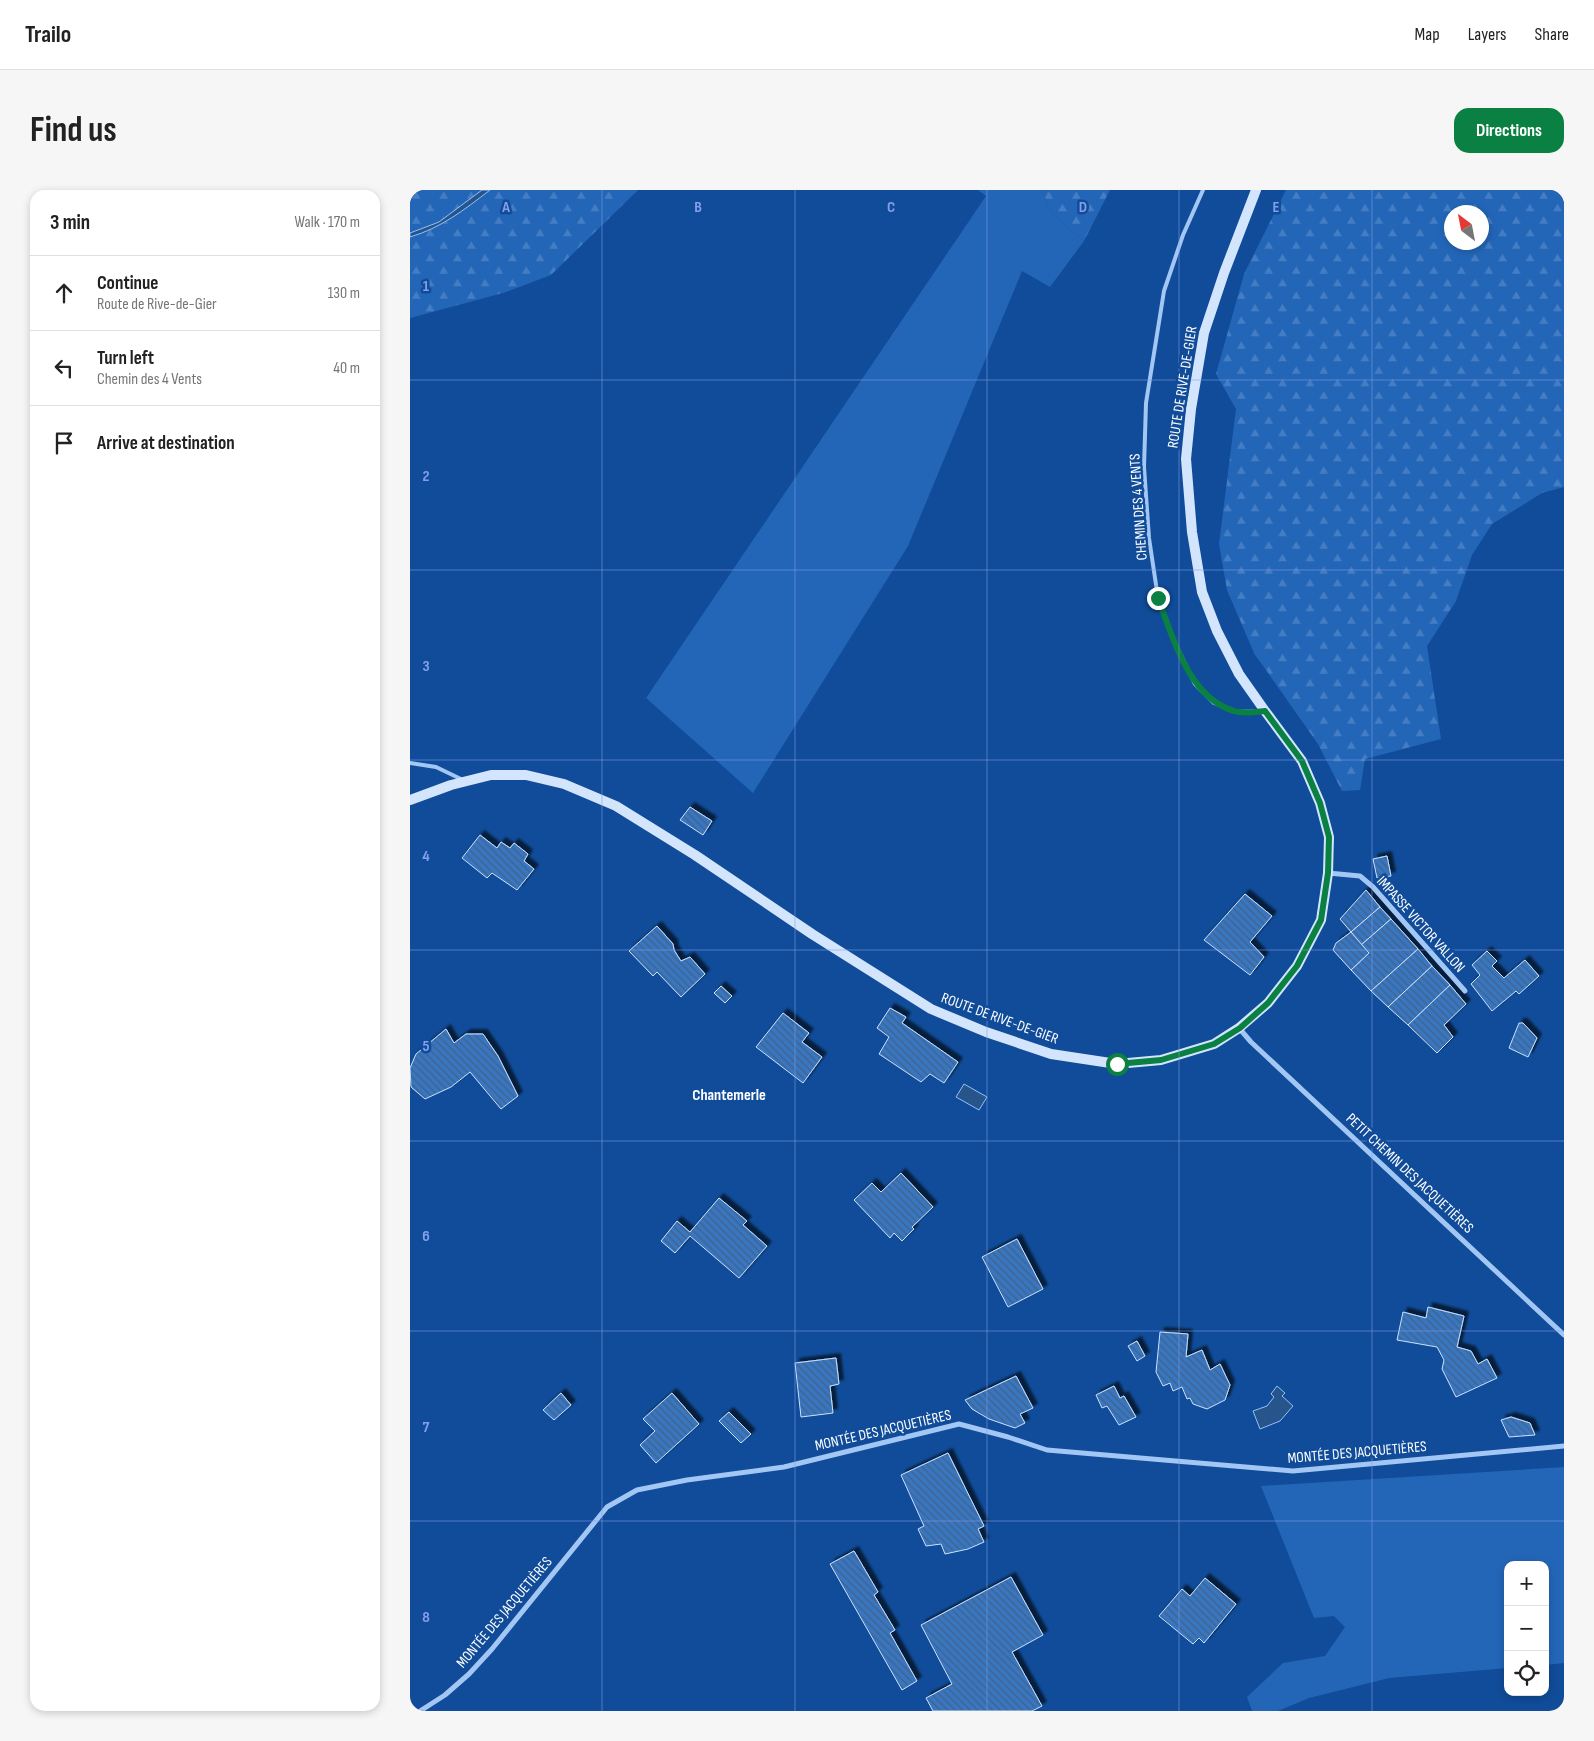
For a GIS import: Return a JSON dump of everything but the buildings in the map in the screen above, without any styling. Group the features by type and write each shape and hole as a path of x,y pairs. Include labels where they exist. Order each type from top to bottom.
{"main road":[{"name":"ROUTE DE RIVE-DE-GIER","path":"410,800 450,785 491,775 526,775 564,784 616,806 695,855 812,934 931,1009 986,1032 1051,1054 1117,1064 1161,1060 1214,1044 1240,1028 1268,1003 1297,966 1321,920 1328,873 1329,837 1320,803 1302,761 1240,674 1217,631 1202,592 1192,532 1186,459 1204,333 1224,273 1256,190"}],"street":[{"name":"IMPASSE VICTOR VALLON","path":"1328,873 1360,876 1373,887 1465,991"},
{"name":"PETIT CHEMIN DES JACQUETIÈRES","path":"1240,1028 1258,1048 1564,1335"},
{"name":"MONTÉE DES JACQUETIÈRES","path":"420,1711 445,1695 470,1674 606,1507 637,1490 687,1480 784,1467 959,1424 1047,1450 1292,1471 1564,1446"}],"lane":[{"name":"CHEMIN DES 4 VENTS","path":"1203,190 1183,235 1164,291 1146,403 1144,467 1149,538 1158,598 1174,641 1195,684 1214,703 1236,712 1265,711"},
{"path":"410,763 436,767 465,781"}],"green space":[{"path":"410,190 638,190 551,275 503,293 410,318"},
{"path":"978,190 1042,190 1051,213 1084,241 1050,287 1022,271 908,546 753,793 646,698 986,196"},
{"path":"1042,190 1110,190 1084,241 1051,213"},
{"path":"1286,190 1564,190 1564,487 1542,493 1492,524 1472,555 1456,601 1427,646 1441,739 1365,759 1360,790 1342,791 1318,744 1254,653 1227,590 1219,544 1236,409 1216,374 1244,274"},
{"path":"1564,1467 1564,1663 1549,1665 1549,1561 1504,1561 1504,1668 1389,1678 1309,1698 1278,1711 1252,1711 1247,1697 1283,1663 1325,1656 1345,1627 1334,1616 1314,1618 1261,1486"}],"shaded area":[{"path":"482,190 490,190 432,229 410,237 410,233 439,222"},
{"path":"964,1084 987,1097 979,1110 956,1097"},
{"path":"1277,1386 1285,1393 1282,1396 1293,1406 1280,1421 1260,1429 1253,1411 1267,1406 1274,1397 1271,1394"}],"district":[{"name":"Chantemerle","path":"729,1094"}],"route":[{"path":"1117,1064 1161,1060 1214,1044 1240,1028 1268,1003 1297,966 1321,920 1328,873 1329,837 1320,803 1302,761 1265,711 1236,712 1214,703 1195,684 1174,641 1158,598"}]}
